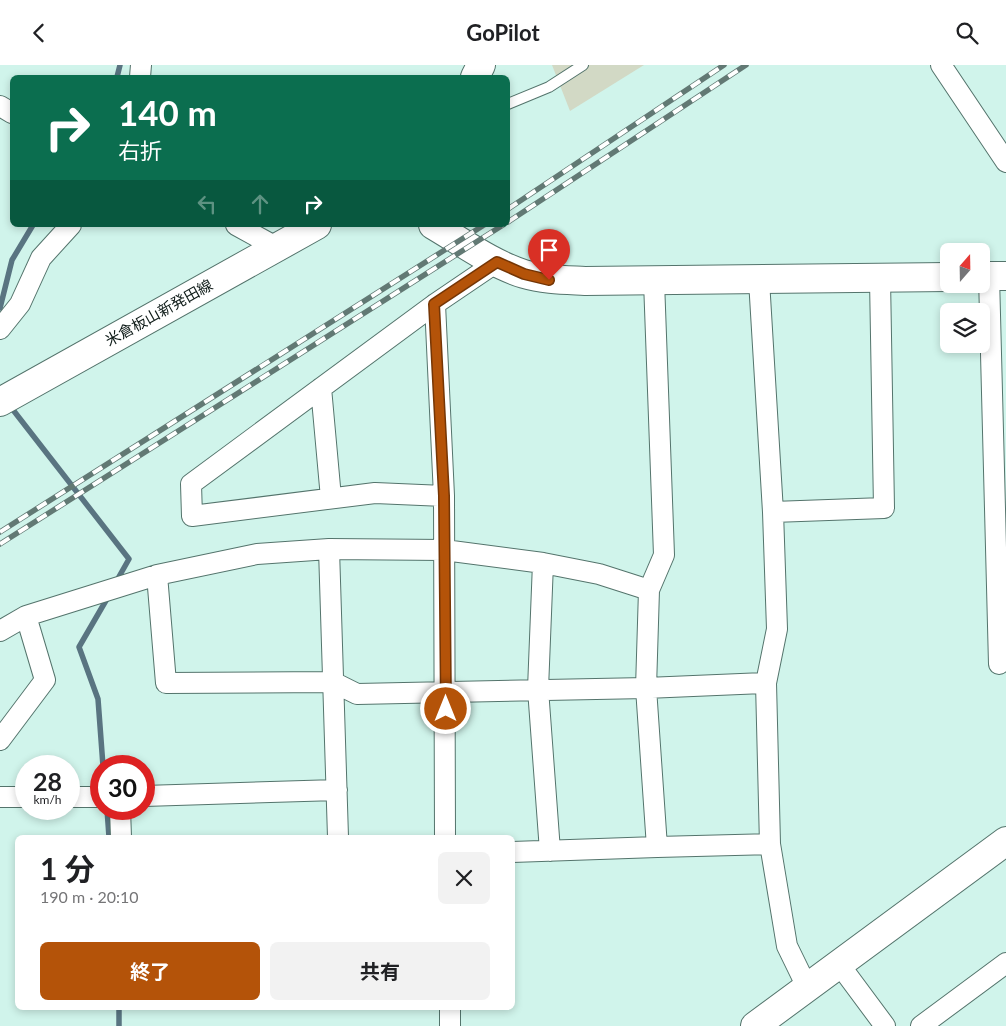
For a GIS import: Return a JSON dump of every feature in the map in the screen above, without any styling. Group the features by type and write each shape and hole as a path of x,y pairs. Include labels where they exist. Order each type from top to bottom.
{"street":[{"path":"941,65 1006,162"},
{"path":"1,321 20,304 41,258 69,227"},
{"path":"240,227 276,247"},
{"name":"米倉板山新発田線","path":"0,402 313,227"},
{"path":"436,227 497,262 524,274 549,280 654,281 940,277"},
{"path":"444,496 375,493 192,515 190,484 434,304 497,262"},
{"path":"992,276 999,664"},
{"path":"773,512 884,508 880,279"},
{"path":"759,280 773,512 777,629 766,683 770,845 787,946 807,987"},
{"path":"654,281 664,555 649,590 646,688 657,847"},
{"path":"434,304 444,496 445,835"},
{"path":"321,388 331,499"},
{"path":"0,631 26,616 157,575 257,554 329,549 444,550 543,563 599,574 649,590"},
{"path":"329,549 338,835"},
{"path":"543,563 538,689 550,851"},
{"path":"157,575 166,683 333,682 357,694 646,688 766,683"},
{"path":"0,740 46,680 26,616"},
{"path":"155,796 336,790"},
{"path":"0,797 15,797"},
{"path":"120,820 121,835"},
{"path":"755,1026 1006,841"},
{"path":"515,852 770,845"},
{"path":"920,1026 1006,963"},
{"path":"839,964 885,1026"},
{"path":"450,1010 450,1026"}],"lane":[{"path":"510,104 549,87 583,65"}],"green space":[{"path":"552,65 644,65 570,111"}],"waterway":[{"path":"118,75 120,65"},
{"path":"0,308 12,260 32,227"},
{"path":"10,406 129,559 116,582"},
{"path":"102,755 98,699 79,647 108,597"},
{"path":"108,820 109,835"},
{"path":"119,1010 119,1026"}],"railway":[{"path":"510,208 724,65"},
{"path":"510,221 746,65"},
{"path":"0,532 481,227"},
{"path":"0,544 500,227"}],"route":[{"path":"446,709 444,496 434,304 497,262 524,274 549,280"}]}
